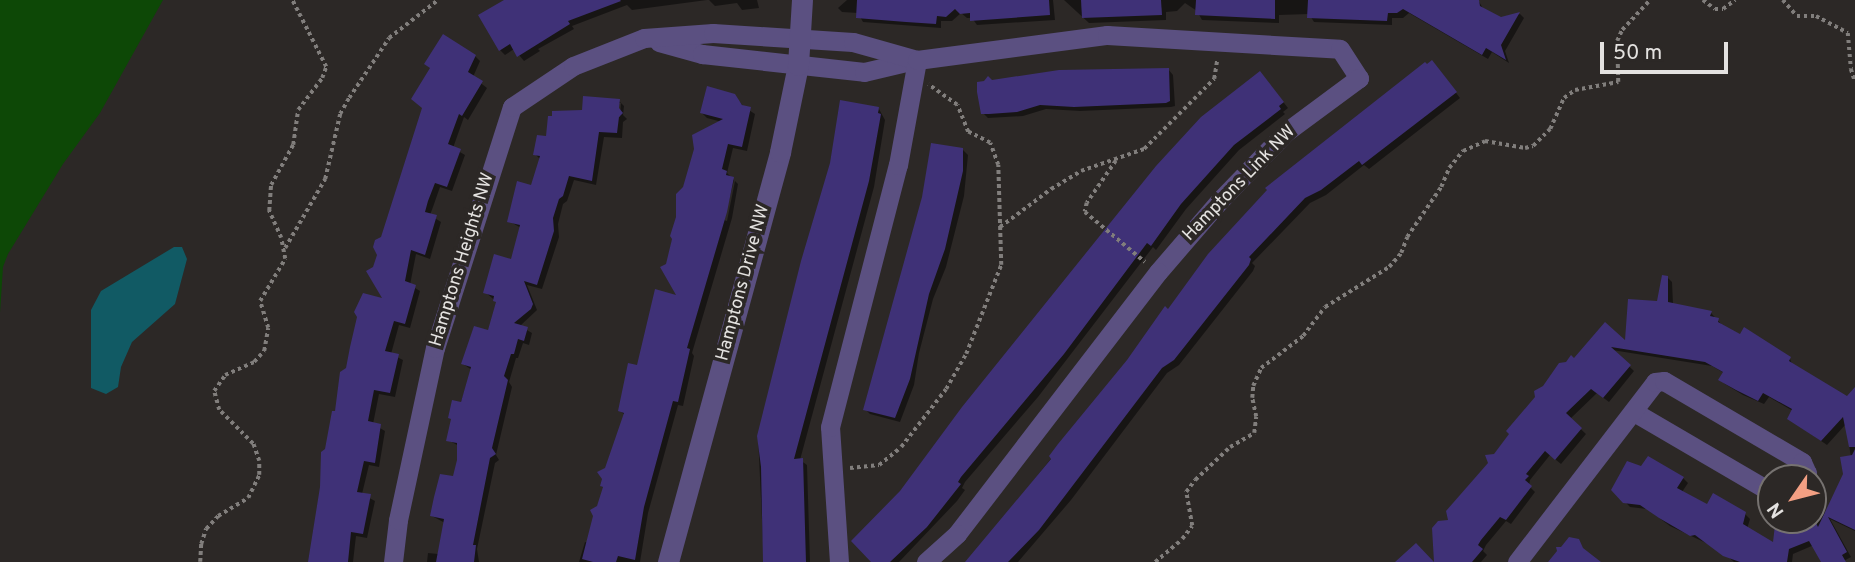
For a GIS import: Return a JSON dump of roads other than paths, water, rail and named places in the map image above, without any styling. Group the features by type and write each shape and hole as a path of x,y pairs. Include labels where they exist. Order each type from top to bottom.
{"street":[{"name":"Hamptons Drive NW","path":"668,562 780,152 798,65 802,0"},
{"name":"Hamptons Heights NW","path":"393,562 398,520 435,348 512,107 573,66 644,38 713,33 800,39"},
{"name":"Hamptons Link NW","path":"798,65 864,72 915,69 1107,35 1340,49 1359,78 1286,132 1221,199 1158,272 957,534 926,562"},
{"path":"644,38 702,54 798,65"},
{"name":"Hamptons Link NW","path":"800,39 853,42 915,69"},
{"path":"839,562 830,427 898,165 915,69"},
{"path":"1517,562 1655,382 1664,381 1803,464"},
{"path":"1634,412 1757,484"}],"water":[{"path":"174,247 182,247 187,259 175,304 132,342 121,367 118,387 106,394 91,388 91,310 101,291"}]}
